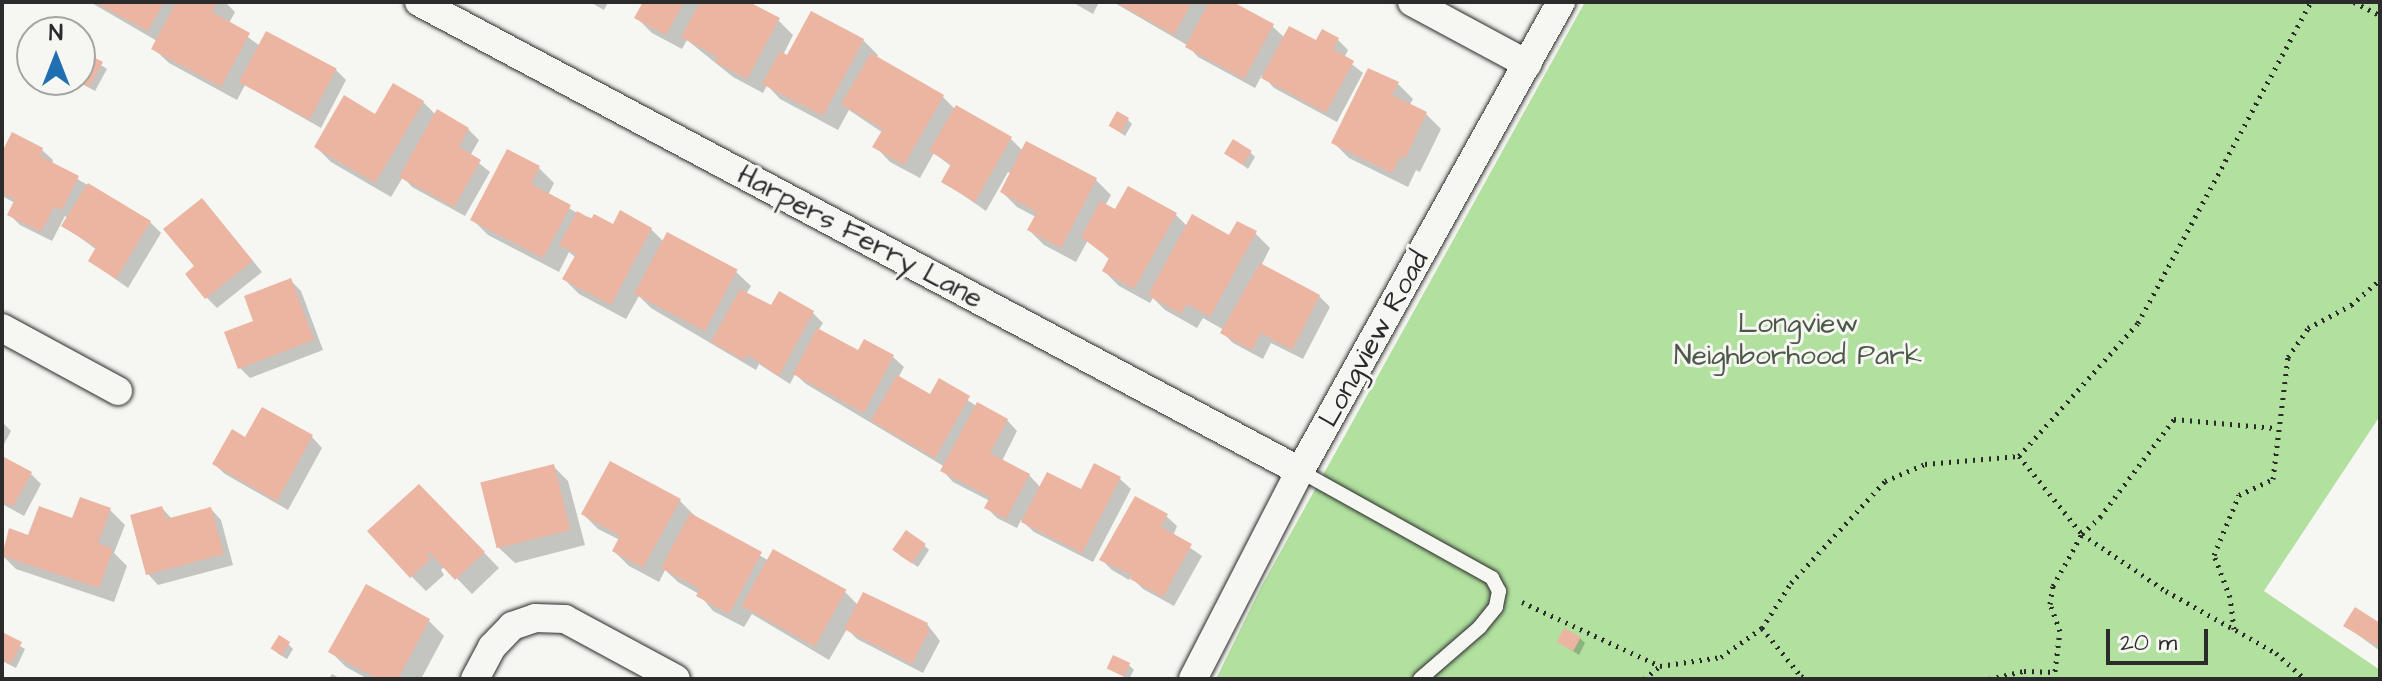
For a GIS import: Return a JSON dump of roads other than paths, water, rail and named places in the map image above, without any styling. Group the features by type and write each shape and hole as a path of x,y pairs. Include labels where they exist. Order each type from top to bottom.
{"street":[{"name":"Harpers Ferry Lane","path":"419,2 1300,471"},
{"path":"1412,2 1527,64"},
{"name":"Longview Road","path":"1193,679 1300,471 1561,2"},
{"path":"2,328 118,391"},
{"path":"475,679 492,647 512,626 535,618 565,619 676,679"}],"lane":[{"path":"1300,471 1492,578 1499,591 1496,607 1480,627 1420,679"}],"park label":[{"name":"Longview Neighborhood Park","path":"1798,340"}]}
